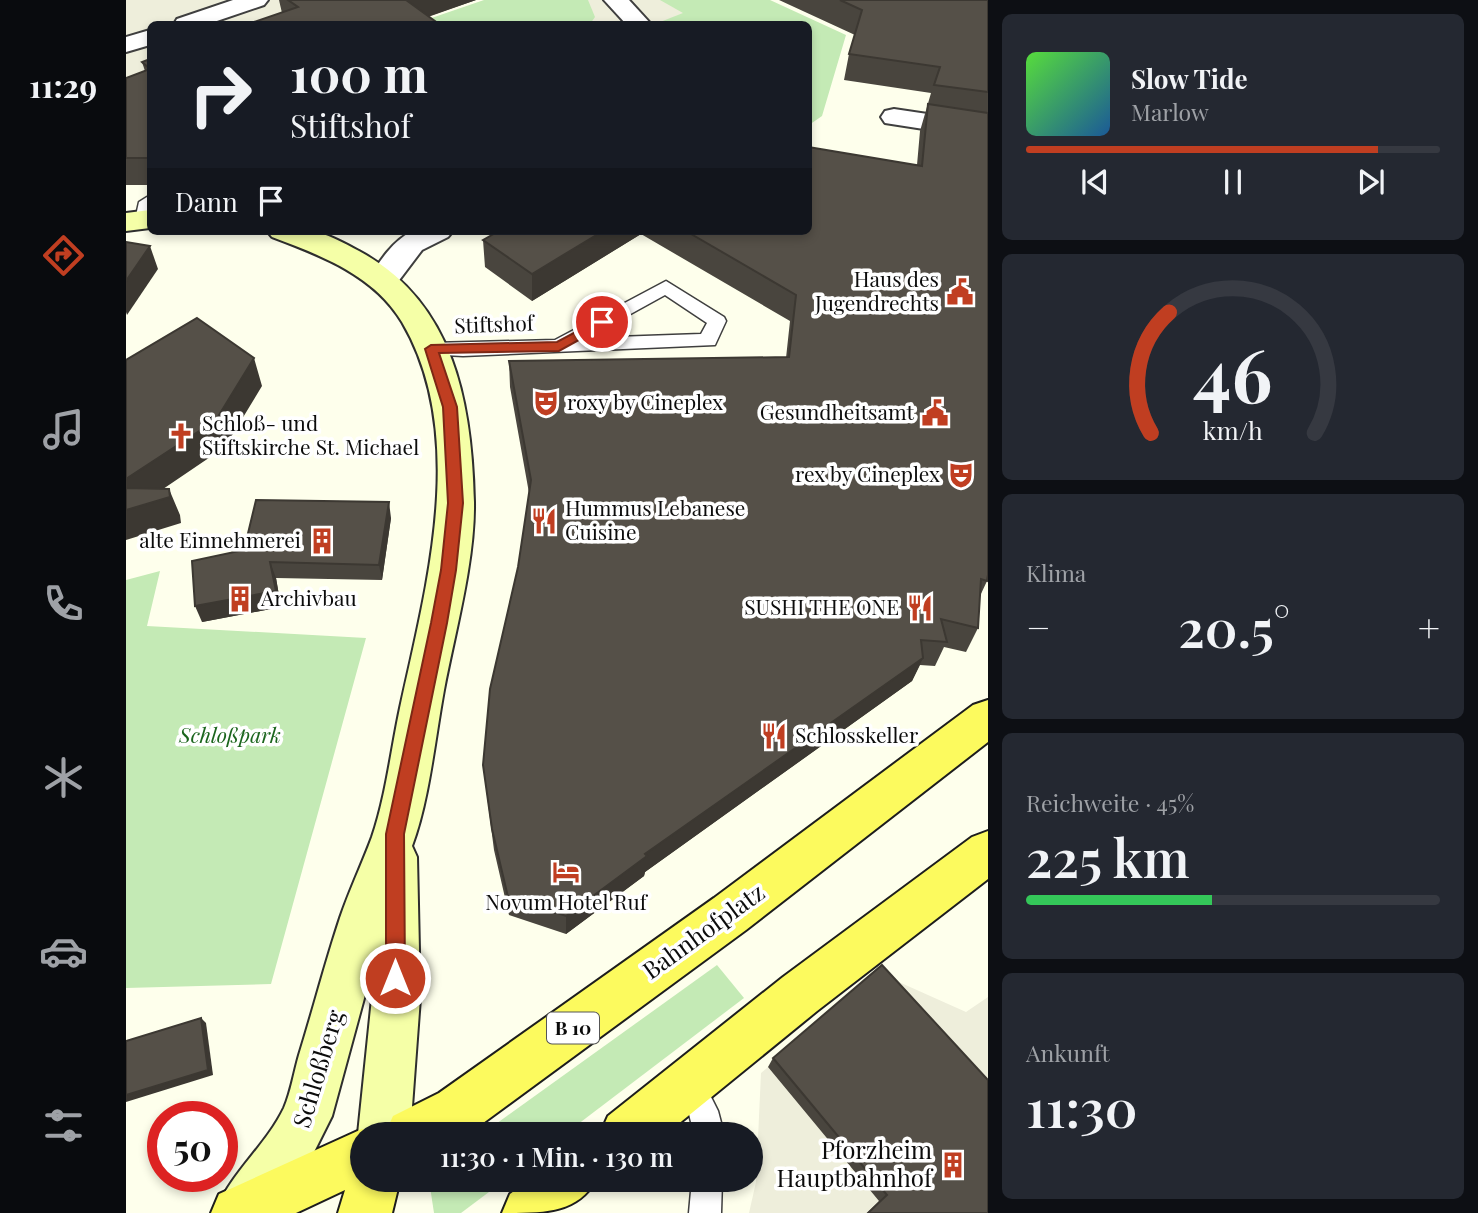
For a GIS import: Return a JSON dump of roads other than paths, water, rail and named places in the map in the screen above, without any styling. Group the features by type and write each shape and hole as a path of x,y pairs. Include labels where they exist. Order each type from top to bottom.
{"main road":[{"name":"Schloßberg","path":"240,1212 283,1160 307,1116 362,918 395,834 455,572 455,460 450,407 431,349 419,323 404,301 368,268 332,249 293,235"},
{"name":"Bahnhofplatz","path":"435,1122 457,1111 719,922 988,718"},
{"name":"Schloßberg","path":"385,1122 396,998 395,834"},
{"path":"641,1122 810,986 988,852"},
{"path":"240,1212 350,1161"},
{"path":"365,1213 371,1192"},
{"path":"529,1213 555,1192"}],"street":[{"path":"195,21 256,0"},
{"path":"616,0 636,21"},
{"path":"894,117 988,131"},
{"path":"383,280 411,243 429,235"}],"lane":[{"name":"Stiftshof","path":"431,349 559,346 708,340 717,321 666,287 559,346"},
{"path":"689,1083 706,1122"},
{"path":"705,1213 706,1192"}],"place":[{"name":"Haus des Jugendrechts","path":"960,292"},
{"name":"roxy by Cineplex","path":"546,403"},
{"name":"Gesundheitsamt","path":"935,413"},
{"name":"Schloß- und Stiftskirche St. Michael","path":"181,436"},
{"name":"rex by Cineplex","path":"961,475"},
{"name":"Hummus Lebanese Cuisine","path":"544,521"},
{"name":"alte Einnehmerei","path":"322,541"},
{"name":"Archivbau","path":"240,599"},
{"name":"SUSHI THE ONE","path":"920,608"},
{"name":"Schlosskeller","path":"774,736"},
{"name":"Novum Hotel Ruf","path":"566,872"},
{"name":"Pforzheim Hauptbahnhof","path":"953,1165"}],"park label":[{"name":"Schloßpark","path":"230,736"}]}
